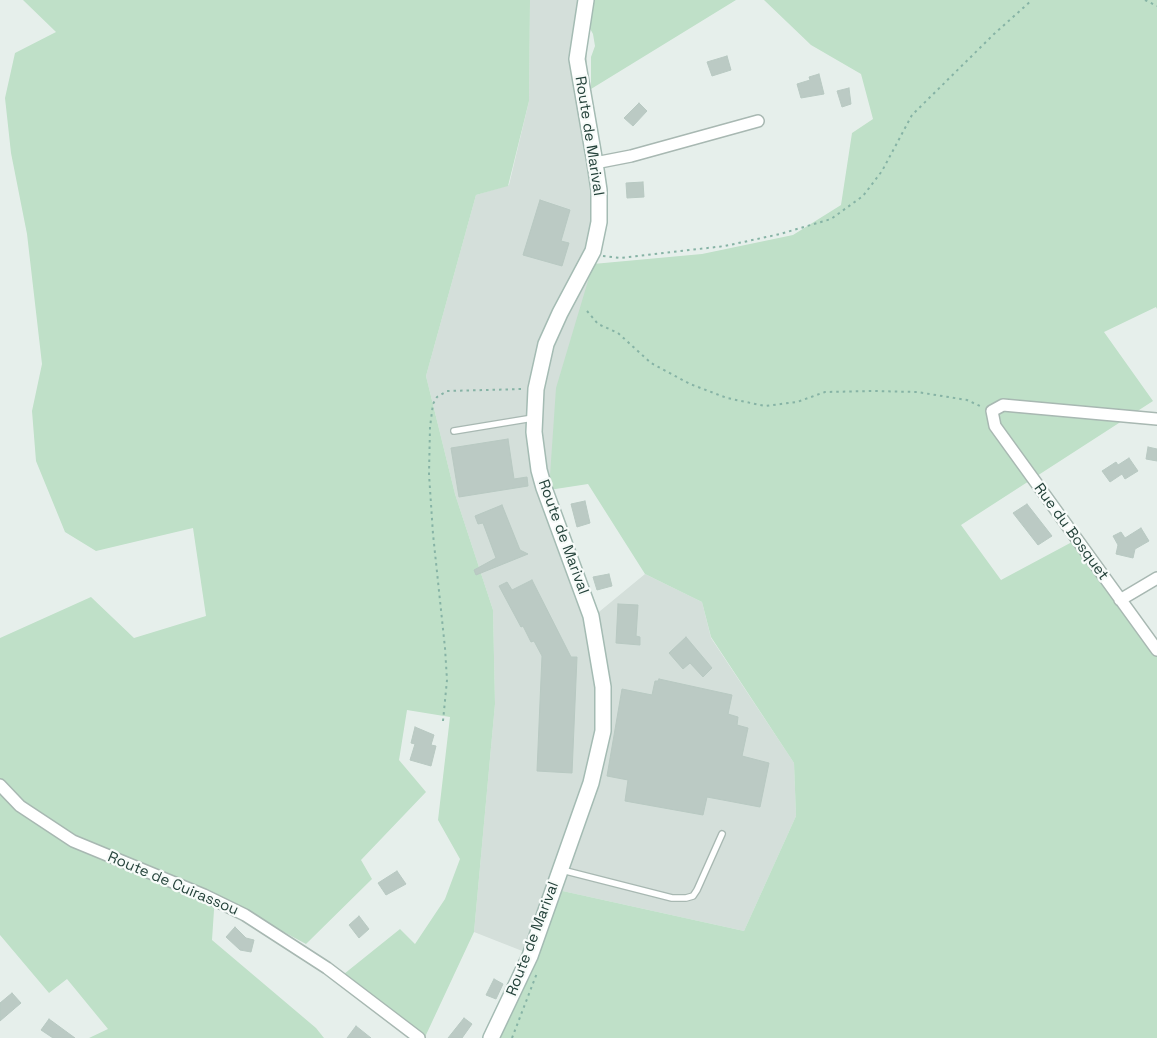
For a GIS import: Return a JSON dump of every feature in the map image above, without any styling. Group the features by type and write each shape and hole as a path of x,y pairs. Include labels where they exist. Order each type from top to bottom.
{"main road":[{"name":"Route de Marival","path":"491,1038 530,956 596,767 603,731 604,704 601,670 589,608 553,516 539,470 534,418 536,389 542,359 551,331 593,251 600,208 595,163 577,58 586,0"}],"street":[{"path":"595,163 631,156 758,121"},
{"path":"992,411 1003,405 1157,419"},
{"name":"Rue du Bosquet","path":"992,411 995,426 1157,650"},
{"path":"1120,600 1157,578"},
{"name":"Route de Cuirassou","path":"0,785 20,806 73,841 204,895 245,915 327,968 418,1038"}],"lane":[{"path":"454,431 534,418"},
{"path":"560,869 672,898 686,898 693,896 697,890 722,834"}],"path":[{"path":"598,261 601,254 608,258 620,258 724,246 780,234 830,219 862,196 882,172 912,115 994,34 1032,0"},
{"path":"1145,0 1157,6"},
{"path":"587,311 598,324 618,333 651,363 690,384 727,398 765,406 797,402 825,392 917,392 967,400 992,411"},
{"path":"443,721 447,680 446,656 432,534 429,474 430,427 433,404 437,396 447,391 536,389"},
{"path":"512,1038 539,968"}],"shaded area":[{"path":"530,0 591,0 587,23 587,74 591,89 605,205 549,490 594,616 645,574 702,602 711,638 794,763 796,816 744,931 558,890 535,956 474,932 495,704 493,610 455,494 426,376 476,195 509,185 529,101"}],"green space":[{"path":"23,0 530,0 529,101 508,186 476,195 426,376 455,494 493,610 495,704 474,932 425,1037 344,974 400,929 415,944 445,899 460,859 438,820 450,717 407,710 399,760 426,792 361,860 372,879 306,944 215,895 212,940 316,1028 324,1038 89,1038 108,1029 67,979 49,993 0,935 0,638 91,597 134,638 206,616 193,528 96,551 65,532 36,461 32,411 42,364 27,234 11,153 5,98 15,53 56,32"},
{"path":"591,0 736,0 591,89 591,57 595,46 593,34 587,23"},
{"path":"764,0 1157,0 1157,309 1156,307 1104,332 1153,401 961,525 1001,580 1072,542 1157,657 1157,1038 494,1038 558,890 744,931 796,816 794,763 711,637 702,602 645,574 588,484 549,490 556,388 593,264 702,254 793,235 841,205 852,133 873,119 861,74 811,45"}],"building":[{"path":"727,56 731,70 712,76 707,62"},
{"path":"819,74 824,94 801,98 797,84 810,80 809,77"},
{"path":"849,88 851,104 842,107 837,91"},
{"path":"639,103 647,111 633,126 624,118"},
{"path":"643,182 644,197 627,198 626,183"},
{"path":"540,200 570,210 561,241 569,243 562,266 523,255"},
{"path":"508,439 514,479 527,477 528,486 459,497 451,448"},
{"path":"1148,447 1157,449 1157,461 1146,459"},
{"path":"1129,458 1138,471 1125,479 1122,474 1110,482 1102,471 1116,462 1118,465"},
{"path":"585,501 590,523 577,527 571,504"},
{"path":"1027,504 1052,536 1038,545 1013,513"},
{"path":"502,505 520,550 528,554 476,575 474,570 496,558 483,523 478,524 475,516"},
{"path":"1141,528 1149,541 1135,549 1133,558 1116,554 1118,545 1113,536 1121,532 1125,538"},
{"path":"609,574 612,586 597,590 593,577"},
{"path":"532,580 571,657 577,657 572,773 537,771 542,656 534,641 531,642 523,626 521,627 499,586 507,582 512,590"},
{"path":"618,604 638,605 636,636 640,637 640,645 616,643"},
{"path":"686,637 712,668 703,677 690,663 683,669 669,653"},
{"path":"659,679 732,695 728,714 738,717 737,725 748,728 742,756 769,763 760,807 707,797 703,815 625,801 628,780 607,776 622,689 652,695 655,681"},
{"path":"415,727 434,735 431,745 436,746 431,766 410,760 415,744 411,743"},
{"path":"397,871 406,884 386,895 378,883"},
{"path":"359,916 369,929 359,938 349,925"},
{"path":"235,927 246,938 254,940 251,952 240,950 226,937"},
{"path":"494,979 503,984 496,999 486,995"},
{"path":"12,993 21,1003 0,1021 0,1003"},
{"path":"464,1018 472,1024 462,1038 448,1038"},
{"path":"49,1019 75,1038 53,1038 41,1030"},
{"path":"356,1026 371,1038 347,1038"}]}
